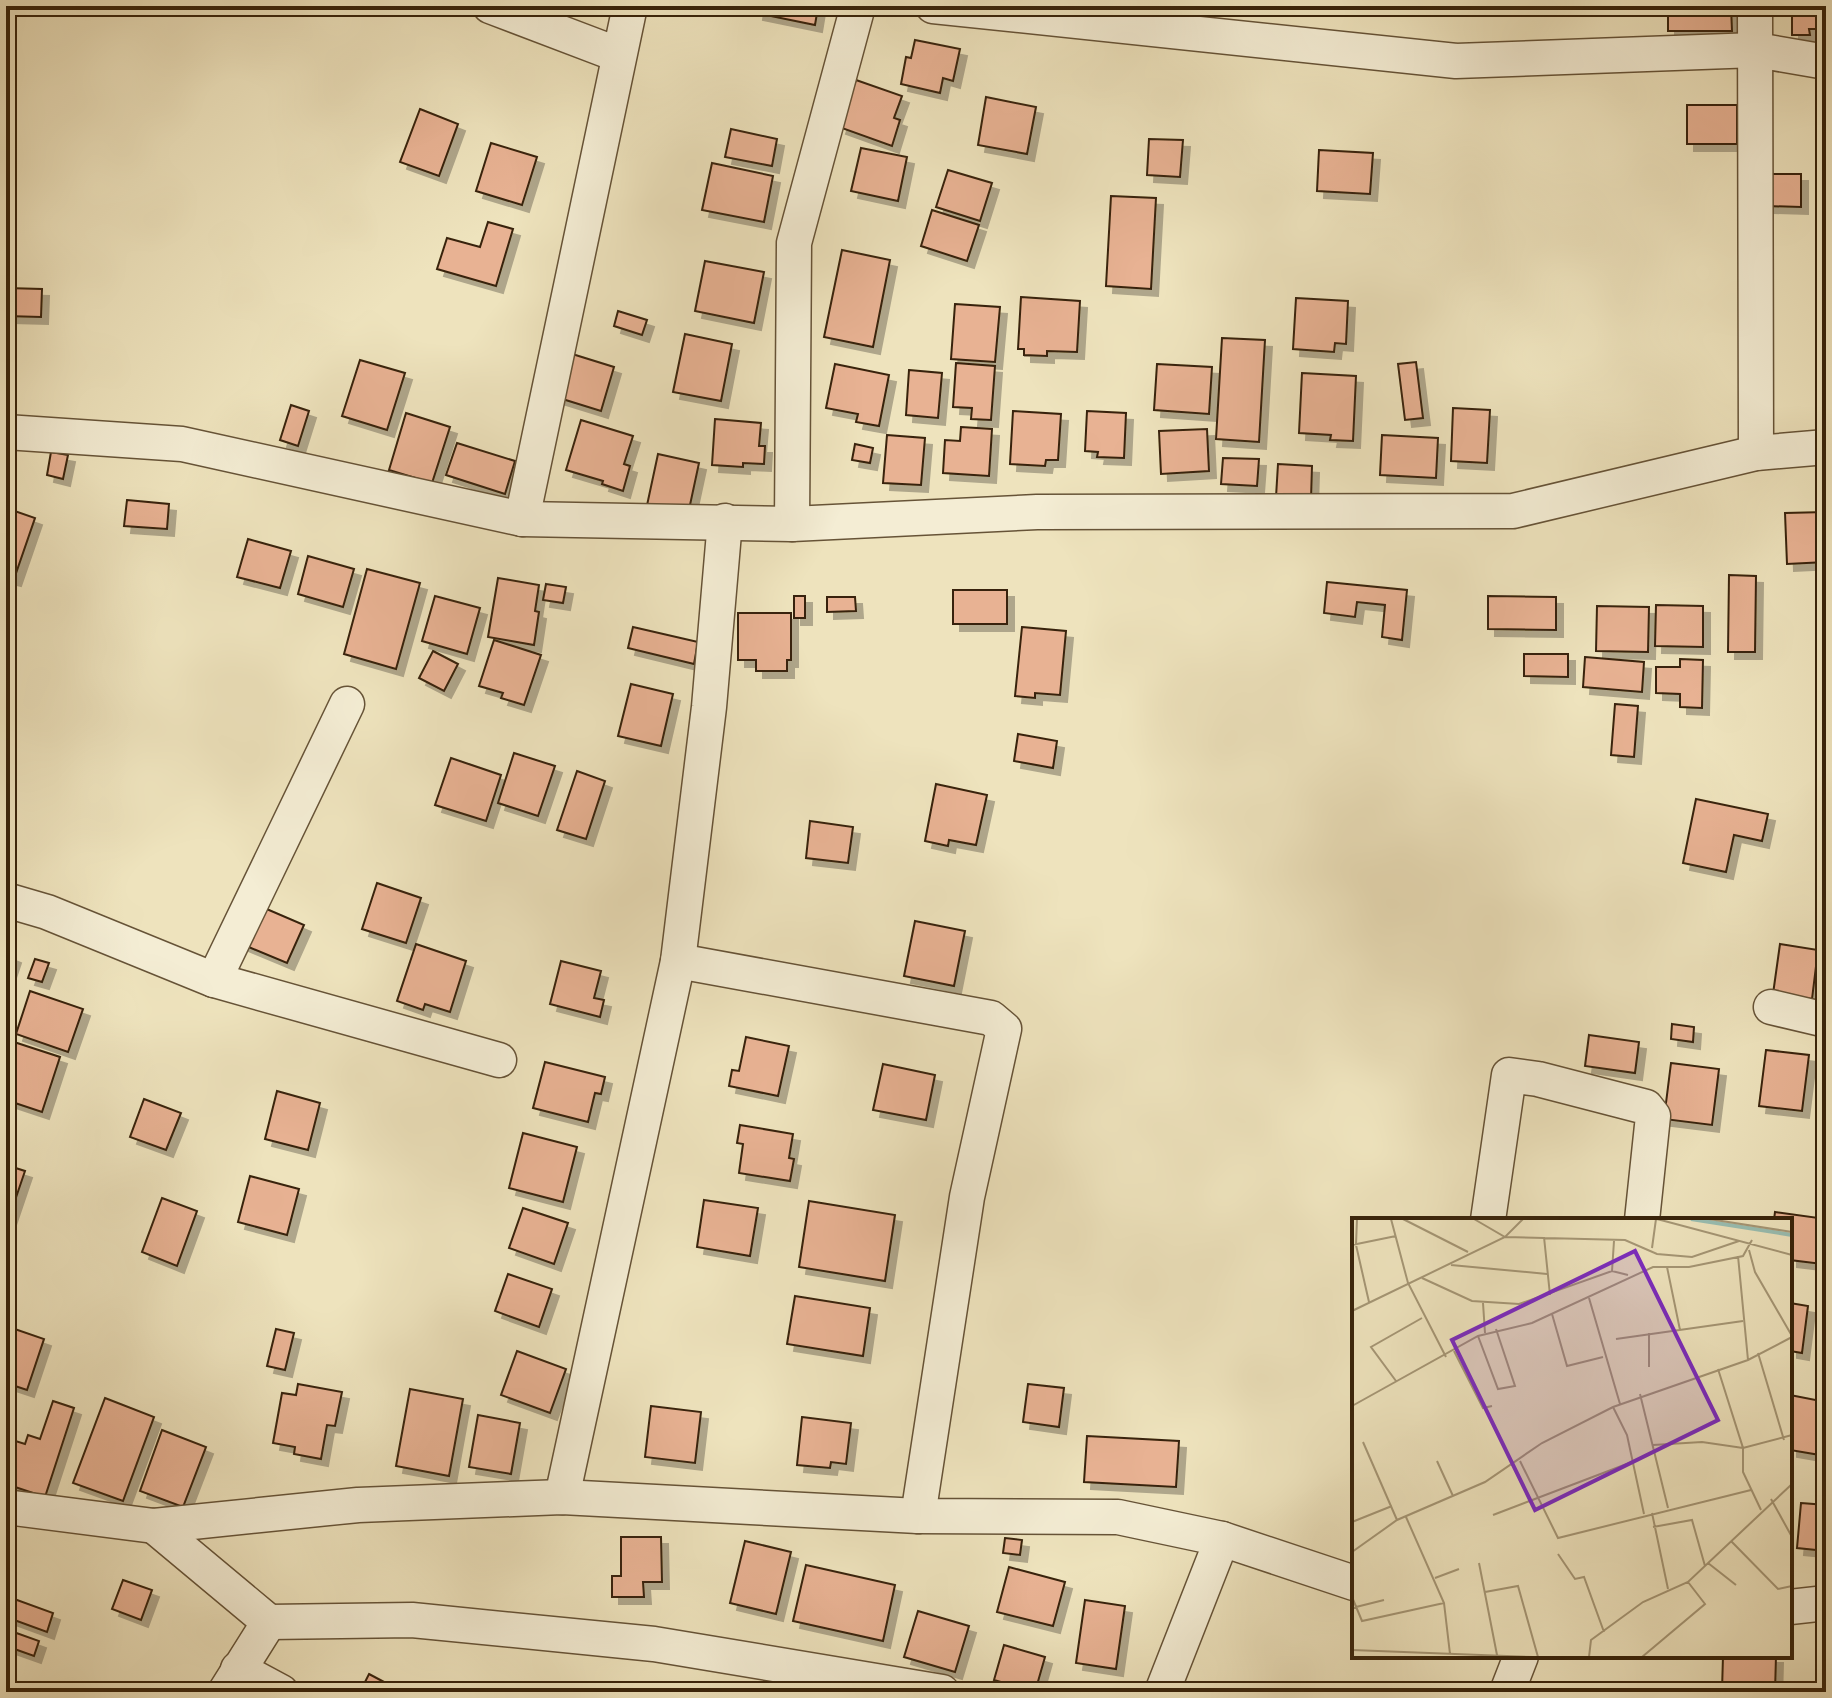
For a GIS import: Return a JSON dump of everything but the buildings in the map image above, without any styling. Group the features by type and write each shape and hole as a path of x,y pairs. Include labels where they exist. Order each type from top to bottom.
{"street":[{"path":"490,6 619,55"},
{"path":"522,519 630,6"},
{"path":"792,524 794,243 858,6"},
{"path":"933,6 1456,61 1756,50 1826,62"},
{"path":"1755,6 1756,453"},
{"path":"6,432 182,444 522,519 792,524 1037,512 1513,511 1756,453 1826,447"},
{"path":"562,1497 678,961 709,707 725,521"},
{"path":"214,980 347,704"},
{"path":"6,900 47,912 214,980 499,1060"},
{"path":"678,961 991,1018 1004,1029 967,1197 918,1516"},
{"path":"1771,1007 1826,1020"},
{"path":"1488,1218 1509,1075 1538,1079 1646,1107 1653,1116 1642,1218"},
{"path":"6,1507 154,1526 358,1505 562,1497 918,1516 1118,1517 1222,1539 1352,1582"},
{"path":"154,1526 269,1622 412,1620 578,1636 654,1644 862,1686 942,1692"},
{"path":"1162,1692 1222,1539"},
{"path":"1792,1607 1826,1603"},
{"path":"269,1622 231,1680 281,1692"},
{"path":"1507,1692 1520,1658"}]}
